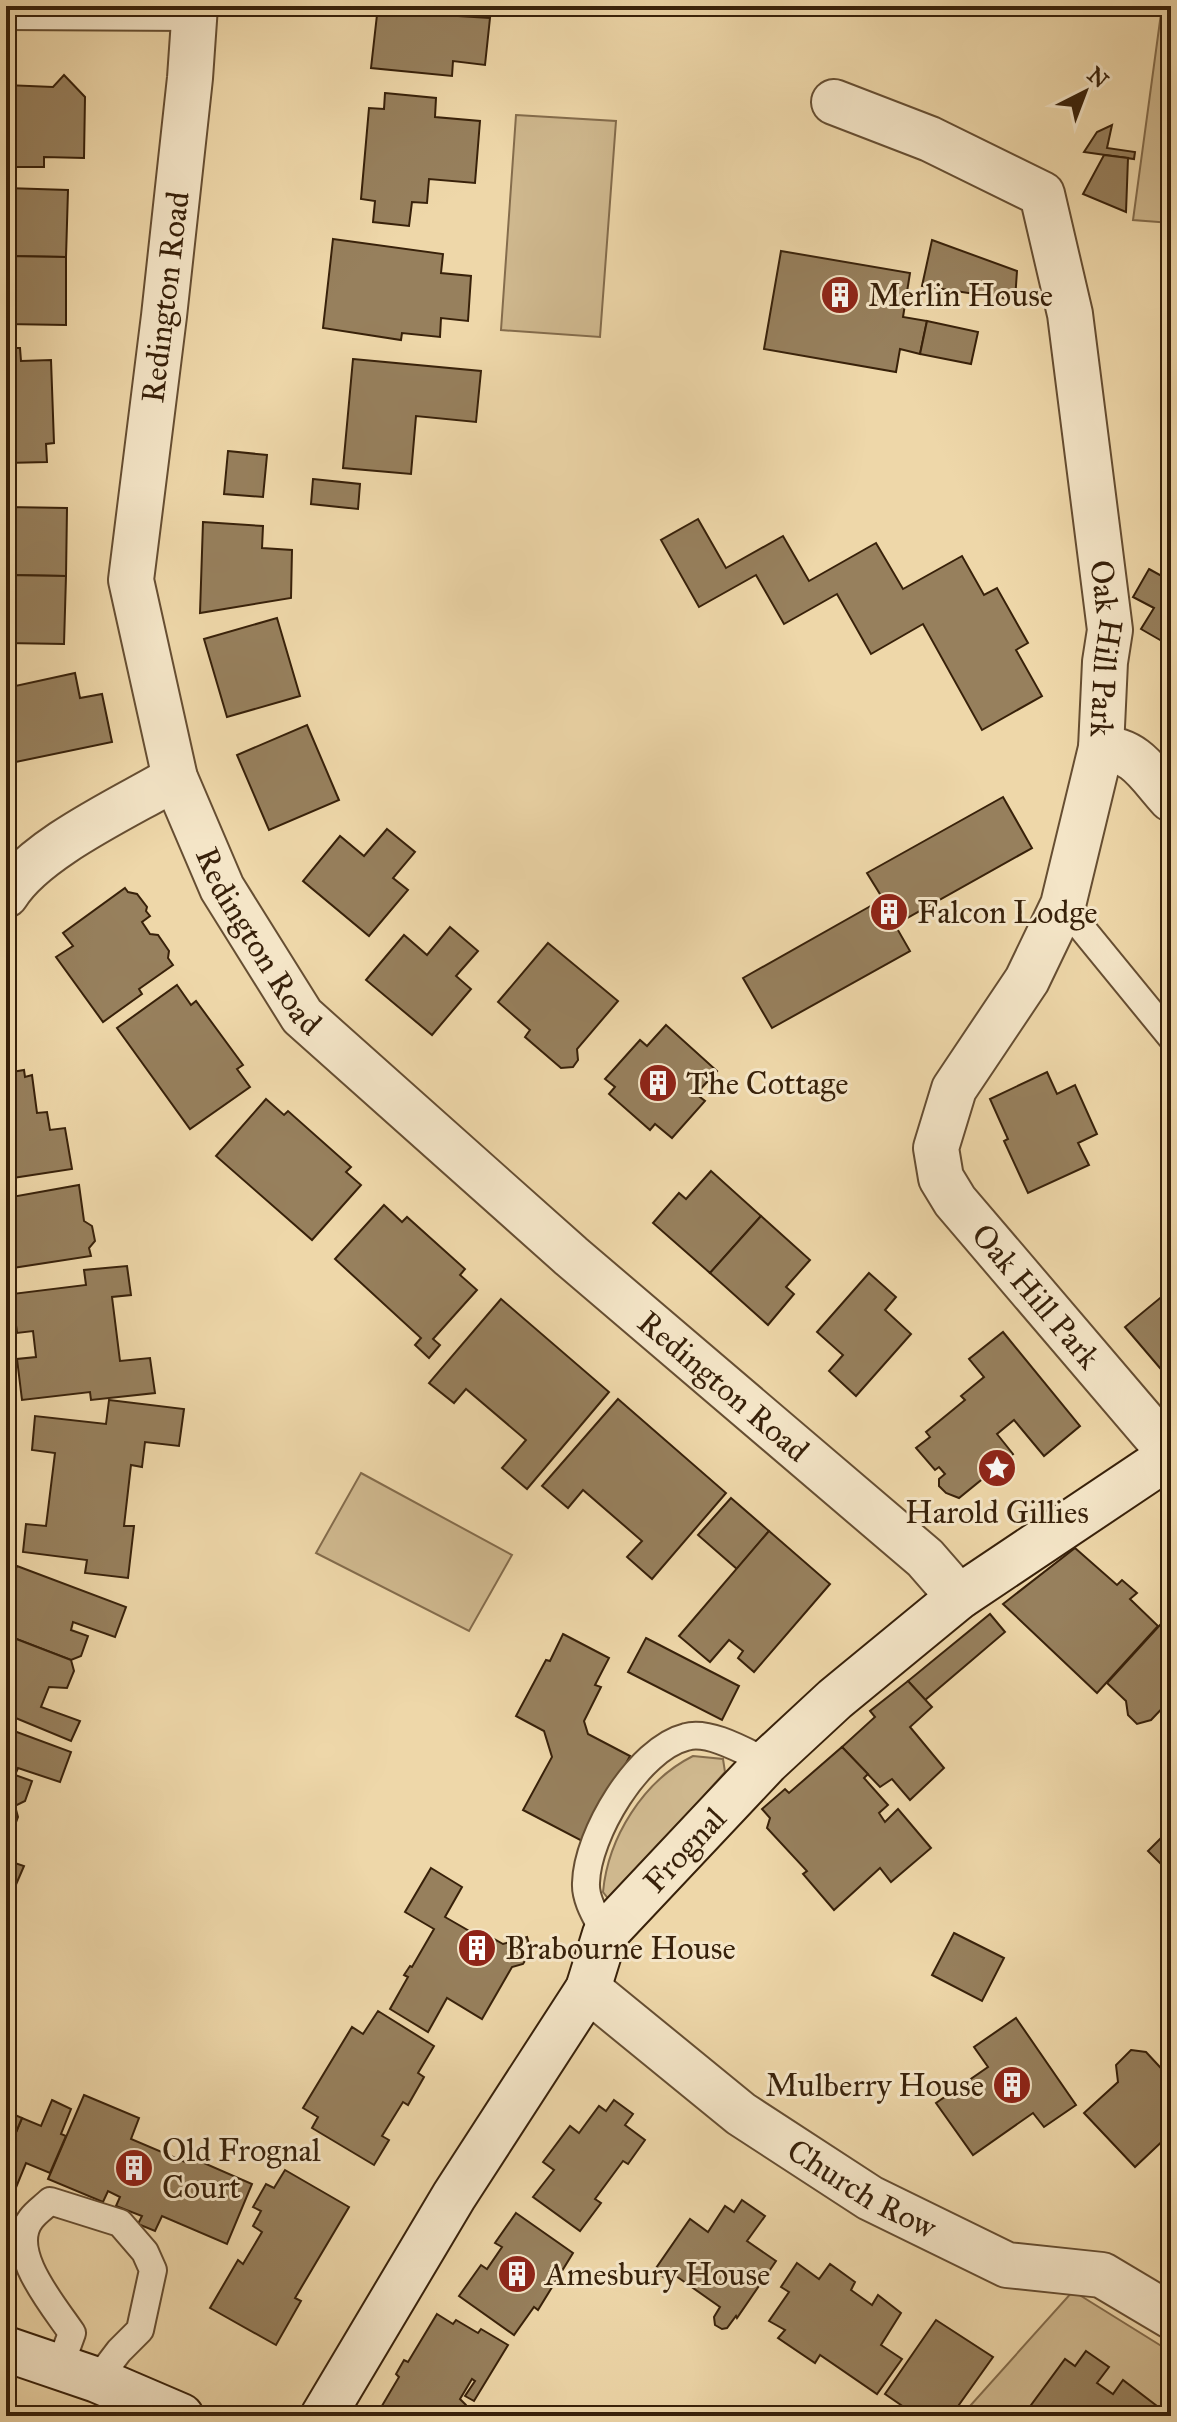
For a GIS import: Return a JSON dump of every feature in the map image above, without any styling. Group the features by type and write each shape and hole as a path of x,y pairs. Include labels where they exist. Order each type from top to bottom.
{"street":[{"path":"6,7 195,7"},
{"name":"Redington Road","path":"195,7 166,300 131,580 175,778 222,888 302,1016 571,1256 925,1558 959,1597"},
{"name":"Oak Hill Park","path":"834,102 930,139 1042,194 1070,314 1110,630 1105,662 1101,748 1063,905 1027,980 954,1089 936,1148 941,1178 955,1201 1171,1454"},
{"path":"1101,748 1119,749 1132,756 1171,799"},
{"path":"6,895 17,876 69,840 175,778"},
{"name":"Frognal","path":"323,2416 454,2196 588,1989 605,1934 767,1762 835,1699 959,1597 1171,1454"},
{"name":"Church Row","path":"588,1989 741,2114 870,2198 1007,2265 1102,2275 1168,2307"},
{"path":"6,2349 78,2373 181,2416"}],"lane":[{"path":"1063,905 1171,1037"},
{"path":"605,1934 588,1899 585,1885 588,1864 609,1811 636,1773 666,1745 689,1735 728,1742 767,1762"},
{"path":"50,2201 120,2223 145,2252 153,2270 140,2330 119,2351 78,2373 72,2333 34,2277 23,2248 29,2221 50,2201"}],"shaded area":[{"path":"1162,6 1171,6 1171,223 1133,220"},
{"path":"516,115 616,121 600,337 501,330"},
{"path":"361,1473 512,1555 469,1631 316,1553"},
{"path":"693,1756 723,1759 725,1772 610,1901 603,1892 606,1872 620,1832 631,1813 659,1780"},
{"path":"1073,2291 1171,2352 1171,2416 961,2416"}],"building":[{"path":"378,6 460,6 459,16 490,18 485,65 453,61 452,76 371,68"},
{"path":"64,75 85,97 84,158 44,157 44,167 6,167 6,85 53,87"},
{"path":"385,93 436,98 435,117 480,121 475,183 429,179 427,203 412,202 409,226 373,222 375,201 361,199 369,108 384,109"},
{"path":"1112,125 1107,148 1135,152 1134,159 1084,152 1097,132"},
{"path":"1104,155 1128,158 1126,212 1083,194"},
{"path":"6,188 68,190 66,257 6,256"},
{"path":"333,239 443,254 441,273 471,276 468,321 441,318 440,337 402,333 401,340 323,328"},
{"path":"932,240 1017,271 1015,300 922,286"},
{"name":"Merlin House","path":"781,251 910,273 903,317 927,321 920,354 900,349 896,372 764,349"},
{"path":"6,256 66,257 66,325 6,324"},
{"path":"927,321 978,332 971,364 920,354"},
{"path":"6,348 20,348 21,361 51,360 54,443 46,444 47,462 6,463"},
{"path":"353,359 481,371 476,422 416,416 411,474 343,468"},
{"path":"228,451 267,455 263,497 224,494"},
{"path":"313,479 360,484 358,509 311,504"},
{"path":"6,507 67,508 66,576 6,575"},
{"path":"698,519 726,568 783,536 809,581 876,543 903,589 962,556 984,595 997,588 1028,643 1016,650 1042,696 982,730 923,624 871,654 837,594 784,624 756,575 699,607 661,540"},
{"path":"203,522 263,526 262,548 292,550 291,598 200,613"},
{"path":"1149,569 1171,581 1171,638 1167,644 1141,629 1154,608 1133,597"},
{"path":"6,575 66,576 64,644 6,643"},
{"path":"277,618 300,696 227,717 204,639"},
{"path":"75,673 80,698 102,694 112,742 6,764 6,688"},
{"path":"307,725 339,800 269,830 237,755"},
{"name":"Falcon Lodge","path":"1003,797 1032,848 895,925 910,951 772,1028 743,978 883,899 867,873"},
{"path":"387,829 415,852 393,878 408,890 369,936 303,881 340,836 364,856"},
{"path":"125,888 137,894 147,907 150,916 142,922 150,934 158,935 169,951 168,958 173,965 139,989 142,994 103,1022 56,957 73,946 63,933"},
{"path":"450,927 478,951 456,976 471,989 432,1035 366,980 404,935 427,955"},
{"path":"548,943 618,1001 577,1049 578,1060 573,1067 561,1068 525,1037 530,1030 498,1002"},
{"path":"177,985 191,1005 196,1001 243,1065 237,1069 250,1087 190,1129 117,1028"},
{"name":"The Cottage","path":"666,1025 717,1071 696,1094 705,1101 672,1138 655,1124 650,1130 609,1094 615,1087 605,1079 640,1040 647,1046"},
{"path":"24,1070 25,1077 32,1075 37,1113 47,1112 50,1130 65,1128 72,1169 6,1179 6,1073"},
{"path":"1047,1072 1057,1094 1075,1085 1097,1134 1078,1143 1089,1165 1028,1193 1004,1141 1008,1139 990,1099"},
{"path":"266,1099 284,1115 288,1111 351,1167 346,1172 361,1185 312,1240 216,1156"},
{"path":"711,1171 761,1216 710,1273 653,1223 679,1193 686,1199"},
{"path":"79,1185 84,1221 92,1226 95,1241 89,1248 91,1256 6,1269 6,1198"},
{"path":"384,1205 402,1222 407,1217 465,1269 460,1275 477,1290 433,1339 440,1345 429,1358 415,1345 421,1338 335,1259"},
{"path":"761,1216 810,1260 786,1287 794,1294 768,1325 710,1273"},
{"path":"127,1266 131,1295 112,1297 120,1361 150,1358 155,1393 91,1400 90,1392 22,1400 17,1359 36,1357 33,1331 17,1333 12,1294 86,1285 84,1270"},
{"path":"869,1273 896,1297 885,1310 911,1334 856,1396 829,1371 843,1355 817,1332"},
{"path":"1171,1289 1171,1381 1125,1327"},
{"path":"501,1299 609,1392 527,1489 502,1468 526,1440 466,1389 454,1403 429,1383"},
{"path":"1003,1332 1080,1426 1044,1456 1014,1420 997,1434 1013,1454 959,1498 946,1493 939,1486 939,1479 945,1474 939,1467 935,1470 916,1448 930,1437 926,1432 965,1400 961,1396 984,1377 969,1359"},
{"path":"618,1399 726,1493 652,1579 627,1557 642,1541 583,1490 568,1508 542,1486"},
{"path":"109,1400 184,1409 179,1446 145,1442 142,1467 131,1465 124,1526 134,1526 128,1578 85,1573 87,1560 23,1552 26,1524 46,1526 55,1453 32,1450 35,1416 106,1424"},
{"path":"731,1498 769,1531 737,1569 698,1535"},
{"path":"769,1531 830,1584 754,1672 738,1658 743,1651 729,1640 710,1662 679,1636"},
{"path":"1075,1548 1117,1585 1122,1580 1137,1593 1130,1599 1158,1626 1097,1693 1003,1604"},
{"path":"17,1566 126,1607 115,1637 73,1622 71,1630 88,1636 81,1656 71,1660 6,1635 6,1596"},
{"path":"990,1614 1005,1632 925,1700 908,1681"},
{"path":"1170,1614 1171,1699 1151,1720 1137,1724 1128,1715 1126,1701 1107,1683"},
{"path":"563,1634 609,1658 595,1685 601,1687 584,1721 588,1734 630,1756 584,1842 523,1810 552,1757 544,1731 516,1716"},
{"path":"6,1635 71,1660 74,1671 67,1688 49,1687 41,1707 80,1721 71,1741 6,1714"},
{"path":"646,1638 739,1686 722,1720 628,1672"},
{"path":"908,1681 932,1707 910,1727 944,1768 910,1800 892,1779 880,1787 842,1747 875,1717 870,1711"},
{"path":"6,1728 71,1752 60,1782 18,1768 15,1775 32,1781 25,1801 15,1806 6,1802"},
{"path":"842,1747 868,1774 864,1778 888,1805 879,1813 885,1822 898,1809 931,1848 891,1882 880,1868 834,1910 803,1874 807,1871 767,1828 770,1818 762,1809 785,1789 789,1793"},
{"path":"6,1802 15,1806 18,1817 12,1833 6,1833"},
{"path":"1171,1828 1171,1874 1148,1851"},
{"path":"6,1860 24,1866 15,1887 6,1883"},
{"name":"Brabourne House","path":"431,1868 462,1887 445,1917 492,1944 494,1939 503,1944 527,1937 531,1951 523,1964 512,1967 482,2019 447,1998 428,2032 390,2009 408,1977 404,1975 434,1929 405,1912"},
{"path":"954,1933 1004,1958 982,2001 932,1975"},
{"path":"378,2011 434,2046 418,2073 424,2077 408,2105 403,2102 382,2136 389,2140 374,2165 312,2128 318,2117 303,2108 352,2027 363,2034"},
{"name":"Mulberry House","path":"1016,2018 1076,2105 1044,2127 1033,2113 973,2155 936,2103 988,2067 974,2047"},
{"path":"1131,2050 1146,2052 1171,2079 1171,2133 1135,2167 1084,2113 1118,2082 1116,2065"},
{"name":"Old Frognal Court","path":"84,2095 139,2118 131,2139 185,2162 188,2156 252,2184 227,2244 162,2216 155,2231 138,2224 142,2216 116,2206 120,2197 108,2191 103,2202 48,2179"},
{"path":"52,2100 71,2109 61,2134 66,2136 50,2173 26,2163 15,2190 6,2187 6,2156 22,2118 41,2126"},
{"path":"614,2100 633,2114 625,2125 645,2140 628,2164 623,2161 595,2199 601,2203 580,2231 533,2197 554,2170 543,2162 570,2126 579,2133 599,2106 606,2111"},
{"path":"6,2111 22,2118 6,2156"},
{"path":"285,2170 349,2207 295,2298 301,2301 276,2345 210,2308 238,2260 243,2264 262,2232 253,2226 261,2211 253,2207 266,2184 274,2188"},
{"path":"742,2200 765,2216 747,2241 776,2261 737,2318 722,2329 715,2325 714,2317 720,2307 676,2276 671,2282 654,2271 690,2219 708,2232 725,2206 734,2212"},
{"name":"Amesbury House","path":"516,2213 573,2253 538,2310 534,2307 514,2335 459,2296 481,2265 487,2269 502,2247 495,2243"},
{"path":"797,2263 819,2279 830,2264 855,2282 851,2290 872,2305 878,2295 901,2313 881,2345 902,2359 877,2394 820,2355 815,2363 778,2338 785,2330 769,2321 789,2292 781,2287"},
{"path":"437,2314 453,2324 456,2320 478,2333 481,2329 508,2345 474,2401 465,2396 475,2381 472,2379 460,2399 466,2405 469,2416 376,2416 399,2377 396,2374 404,2360 408,2362"},
{"path":"936,2320 993,2357 951,2416 917,2416 885,2394"},
{"path":"1086,2351 1109,2367 1097,2383 1113,2394 1123,2380 1170,2416 1023,2416 1065,2359 1075,2366"}],"place":[{"name":"Merlin House","path":"840,295"},
{"name":"Falcon Lodge","path":"889,912"},
{"name":"The Cottage","path":"658,1083"},
{"name":"Harold Gillies","path":"997,1468"},
{"name":"Brabourne House","path":"477,1948"},
{"name":"Mulberry House","path":"1012,2085"},
{"name":"Old Frognal Court","path":"134,2168"},
{"name":"Amesbury House","path":"517,2274"}]}
